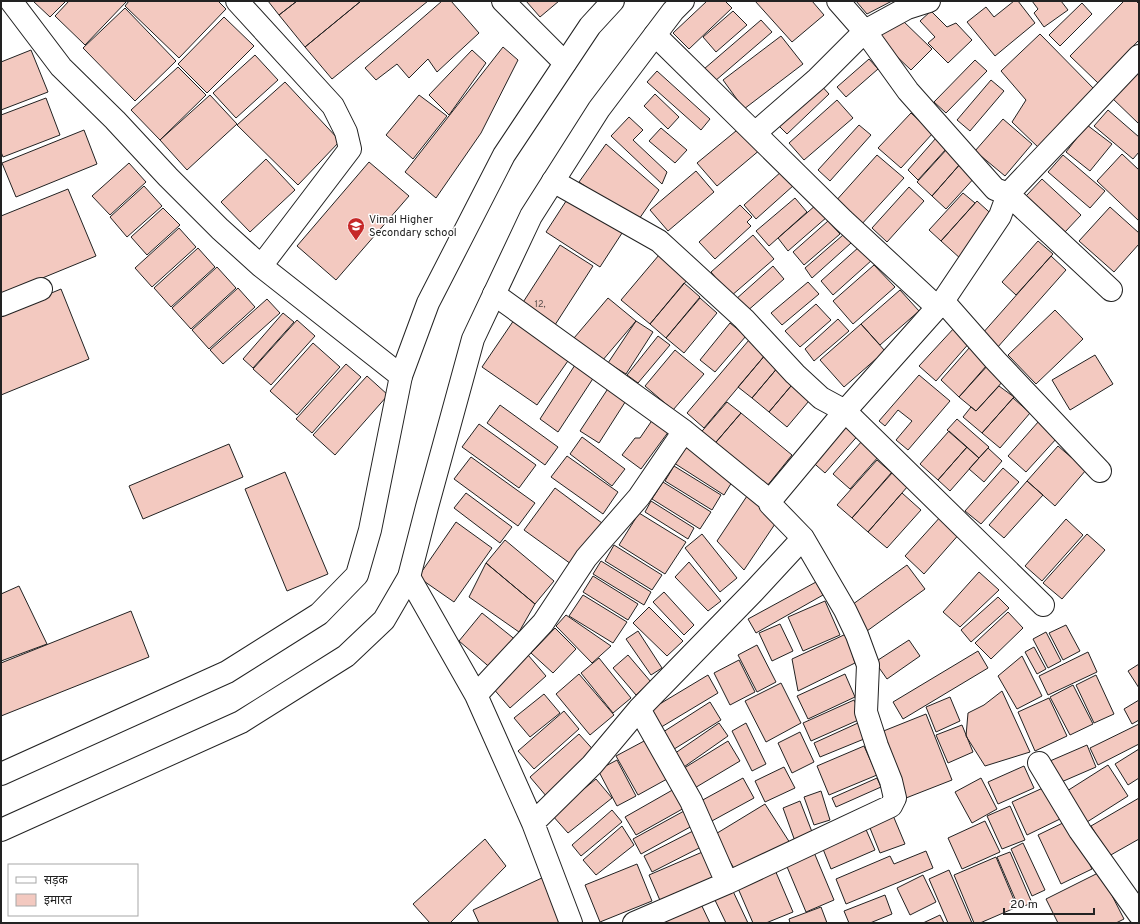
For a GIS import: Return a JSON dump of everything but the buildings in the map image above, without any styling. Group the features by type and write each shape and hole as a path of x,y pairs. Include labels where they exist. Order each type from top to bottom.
{"street":[{"path":"11,1 61,67 115,120 188,198 220,229 260,266 401,376"},
{"path":"237,1 333,106 346,132 350,149 260,266"},
{"path":"503,1 565,63"},
{"path":"1,774 227,672 319,614 357,575 370,530 401,376 428,303 504,155 590,26 614,1"},
{"path":"1,830 241,722 346,656 384,620 409,577 473,339 531,216 599,109 655,34 683,1"},
{"path":"838,1 865,31 914,97 995,189 1008,194 1111,290"},
{"path":"755,133 817,79 865,31 907,8 929,1"},
{"path":"655,34 843,220 940,304 1100,471"},
{"path":"770,501 845,411 940,304 1000,216 1008,194 1139,56"},
{"path":"553,181 659,241 744,319 795,374 821,398 845,411 1043,605"},
{"path":"1,305 41,289"},
{"path":"494,294 684,431 770,501 770,504 803,538 845,610 857,635 868,664 866,712 877,746 891,781 895,798 891,806 728,883 634,923"},
{"path":"476,695 544,624 586,558 639,497 684,431"},
{"path":"533,823 592,765 639,709 754,591 803,538"},
{"path":"409,577 476,695 533,823 571,923"},
{"path":"639,709 691,801 728,883"},
{"path":"1039,763 1080,831 1139,914"}],"place":[{"name":"Vimal Higher Secondary school","path":"356,241"}]}
